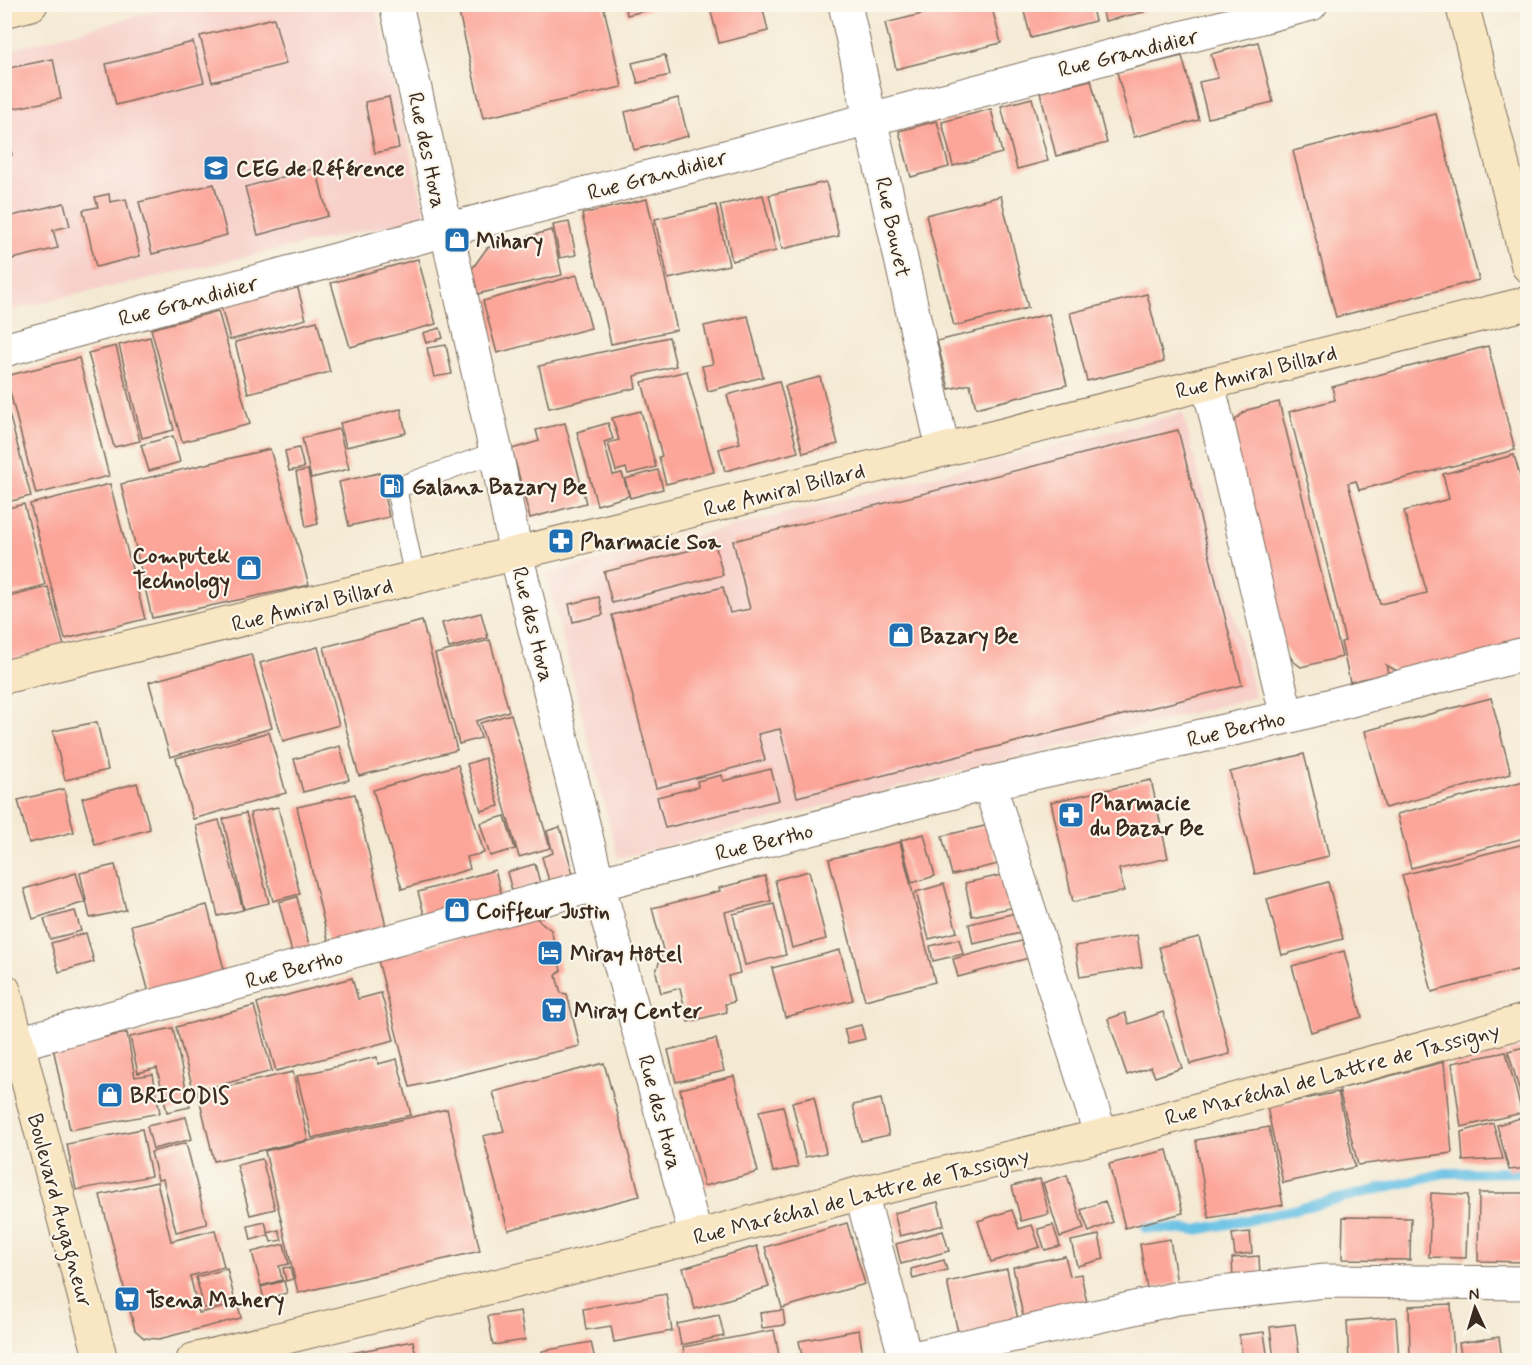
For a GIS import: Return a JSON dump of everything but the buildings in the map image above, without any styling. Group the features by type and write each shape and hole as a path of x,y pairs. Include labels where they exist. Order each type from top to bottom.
{"street":[{"path":"4,11 31,4"},
{"name":"Rue des Hova","path":"396,4 496,452 516,554 598,884 696,1237"},
{"name":"Rue Bouvet","path":"845,4 943,450"},
{"name":"Rue Grandidier","path":"4,350 446,230 1311,4"},
{"path":"1462,4 1527,266"},
{"name":"Rue Amiral Billard","path":"4,678 943,450 1527,303"},
{"path":"1208,383 1287,717"},
{"name":"Rue Bertho","path":"11,1046 598,884 989,783 1287,717 1527,653"},
{"path":"989,783 1101,1136"},
{"name":"Boulevard Augagneur","path":"4,990 11,1046 101,1360"},
{"name":"Rue Maréchal de Lattre de Tassigny","path":"193,1360 696,1237 861,1193 1101,1136 1527,1020"},
{"path":"861,1193 905,1360 1178,1298 1325,1281 1527,1283"}],"lane":[{"path":"415,579 396,488 496,452"}],"shaded area":[{"name":"CEG de Référence","path":"178,5 375,5 426,217 5,312 5,51"},
{"name":"Bazary Be","path":"1183,413 1255,697 618,858 546,574"}],"waterway":[{"path":"1146,1228 1196,1230 1259,1218 1445,1173 1528,1172"}],"place":[{"name":"CEG de Référence","path":"216,168"},
{"name":"Mihary","path":"457,240"},
{"name":"Galana Bazary Be","path":"392,486"},
{"name":"Pharmacie Soa","path":"561,541"},
{"name":"Computek Technology","path":"249,568"},
{"name":"Bazary Be","path":"901,635"},
{"name":"Pharmacie du Bazar Be","path":"1071,815"},
{"name":"Coiffeur Justin","path":"457,910"},
{"name":"Miray Hôtel","path":"550,953"},
{"name":"Miray Center","path":"554,1010"},
{"name":"BRICODIS","path":"110,1095"},
{"name":"Tsena Mahery","path":"127,1299"}]}
